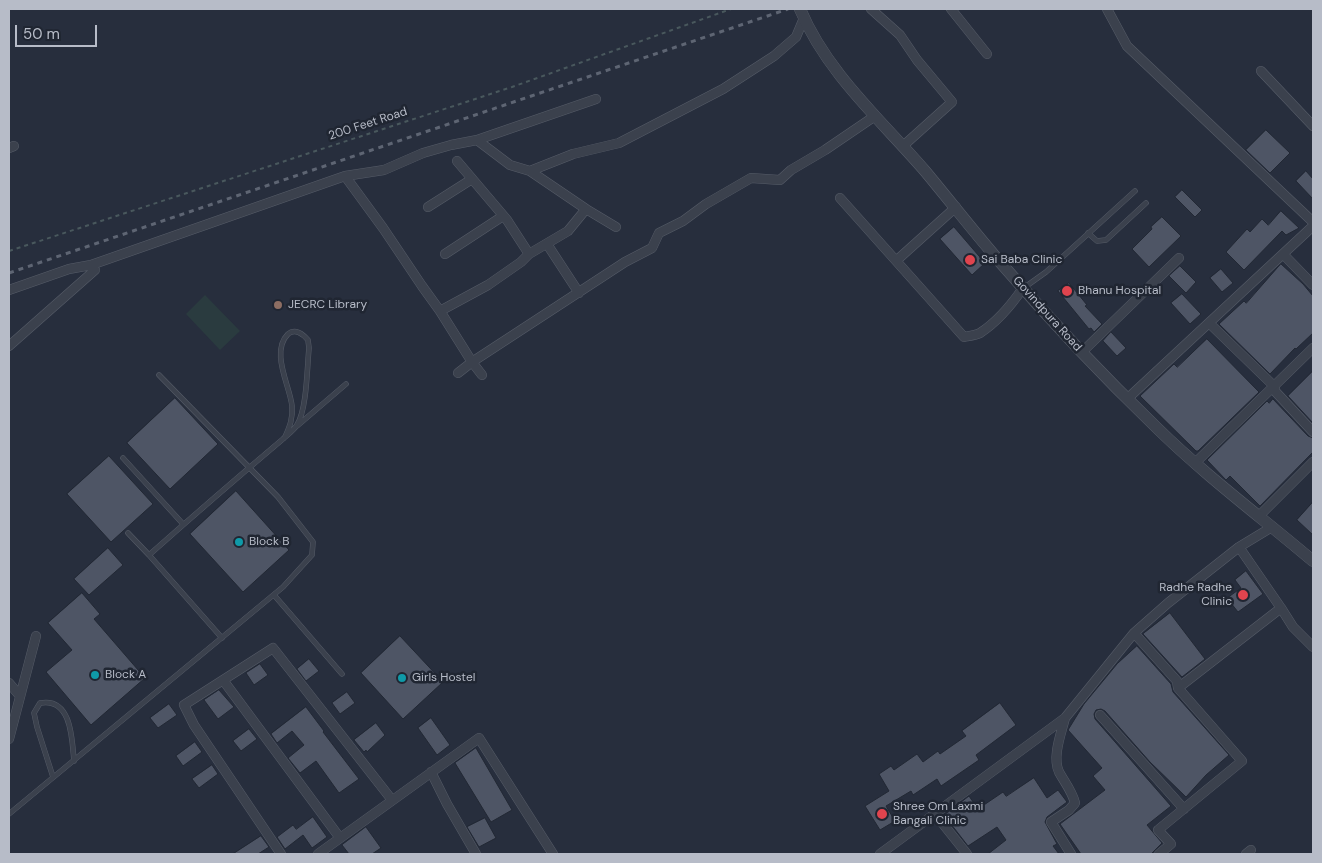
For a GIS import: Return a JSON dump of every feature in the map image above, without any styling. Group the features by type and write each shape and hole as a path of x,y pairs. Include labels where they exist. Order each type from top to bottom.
{"street":[{"path":"871,9 900,36 952,102 903,146"},
{"path":"951,9 987,54"},
{"path":"1107,9 1127,46 1313,222"},
{"path":"530,171 573,154 619,143 723,89 774,56 796,37 802,14"},
{"name":"Govindpura Road","path":"802,14 820,48 857,97 903,146 1023,288 1082,352 1127,399 1195,463 1313,562"},
{"path":"1261,71 1313,126"},
{"path":"9,290 69,269 90,265 345,176 384,170 423,153 477,140 596,99"},
{"path":"458,373 547,312 625,262 652,248 659,233 683,221 729,190 751,178 780,180 792,170 875,116"},
{"path":"477,140 510,165 530,171 616,227"},
{"path":"457,161 503,216 529,254"},
{"path":"345,176 383,228 440,311 472,362 482,374"},
{"path":"428,207 472,179"},
{"path":"840,198 964,337 979,334 998,318 1015,300 1023,288"},
{"path":"896,260 956,207"},
{"path":"440,311 488,284 521,262 529,254 568,231 586,209"},
{"path":"445,254 503,216"},
{"path":"1127,399 1313,226"},
{"path":"547,244 579,293"},
{"path":"1283,254 1313,285"},
{"path":"1082,352 1179,258"},
{"path":"9,346 95,270 90,265"},
{"path":"1209,323 1274,388 1313,432"},
{"path":"1195,463 1313,348"},
{"path":"1258,516 1313,462"},
{"path":"880,854 1065,718 1134,633 1168,602 1239,547 1272,527"},
{"path":"1239,547 1293,627 1313,647"},
{"path":"1178,688 1281,608"},
{"path":"1134,633 1177,681 1178,688 1242,761 1158,830 1171,844 1159,854"},
{"path":"9,739 36,636"},
{"path":"281,854 194,725 184,705 273,648 392,800"},
{"path":"222,680 340,838"},
{"path":"9,683 20,696"},
{"path":"1100,716 1184,809"},
{"path":"1065,718 1056,757 1058,770 1073,795 1075,803 1069,810 1051,822 1071,854"},
{"path":"318,854 478,738 553,854"},
{"path":"432,772 447,804 476,854"},
{"path":"935,814 967,854"}],"lane":[{"path":"1023,288 1046,272 1135,191"},
{"path":"1088,233 1097,241 1106,240 1146,203"},
{"path":"285,436 292,419 292,405 282,371 281,353 286,336 296,331 303,334 308,340 303,411 296,426"},
{"path":"9,814 274,595 312,555 313,542 278,497 159,375"},
{"path":"148,555 346,384"},
{"path":"123,458 183,524"},
{"path":"128,533 222,638"},
{"path":"274,595 342,674"},
{"path":"53,777 34,713 40,703 48,702 64,713 70,725 74,760"}],"path":[{"name":"200 Feet Road","path":"9,251 512,86 731,9"}],"shaded area":[{"path":"205,295 240,331 220,350 186,314"}],"building":[{"path":"1266,130 1290,153 1270,173 1246,150"},
{"path":"1306,171 1313,179 1313,199 1296,181"},
{"path":"1182,190 1202,210 1195,217 1175,197"},
{"path":"1281,211 1299,228 1286,235 1282,231 1244,270 1226,252 1247,229 1250,232 1262,219 1268,225"},
{"path":"1162,217 1181,236 1149,267 1132,249"},
{"path":"954,227 985,263 972,275 940,239"},
{"path":"1281,264 1313,296 1313,333 1295,348 1270,374 1219,324 1244,301 1246,303"},
{"path":"1180,266 1196,282 1186,293 1169,276"},
{"path":"1221,269 1233,283 1222,292 1210,278"},
{"path":"1069,283 1087,305 1085,306 1102,324 1094,332 1091,328 1089,329 1058,291"},
{"path":"1182,294 1201,314 1190,324 1171,303"},
{"path":"1111,332 1126,348 1117,356 1103,341"},
{"path":"1207,339 1259,392 1196,451 1140,396 1174,364 1177,367"},
{"path":"1313,371 1313,423 1288,396"},
{"path":"175,398 218,444 170,489 127,443"},
{"path":"1273,399 1308,436 1313,438 1313,452 1260,506 1230,476 1226,480 1207,460 1267,401 1269,403"},
{"path":"109,456 153,504 111,542 67,494"},
{"name":"Block B","path":"236,491 289,550 243,592 190,534"},
{"path":"1313,502 1313,535 1297,520"},
{"path":"108,548 123,565 89,595 74,579"},
{"path":"1246,571 1263,594 1238,612 1227,598 1241,588 1235,580"},
{"name":"Block A","path":"82,593 100,614 94,619 145,678 91,725 46,672 72,650 48,623"},
{"path":"1170,613 1205,659 1182,677 1143,634"},
{"name":"Girls Hostel","path":"400,636 443,682 403,719 361,673"},
{"path":"1137,646 1171,684 1173,692 1229,755 1206,775 1186,797 1150,762 1105,711 1101,709 1096,710 1094,714 1095,719 1171,806 1147,825 1162,843 1151,854 1081,854 1060,824 1105,790 1093,776 1102,768 1068,730 1084,704 1117,664"},
{"path":"309,659 319,671 306,681 297,669"},
{"path":"260,664 268,675 254,685 246,673"},
{"path":"219,690 234,707 218,719 204,700"},
{"path":"347,692 355,703 340,714 332,703"},
{"path":"1000,703 1016,725 976,755 979,760 941,786 937,779 913,795 911,791 886,806 895,821 880,830 865,806 889,791 879,774 891,766 894,770 917,754 923,762 938,751 940,754 966,736 962,731"},
{"path":"169,704 177,715 158,728 150,718"},
{"path":"306,707 359,779 339,793 316,761 300,773 288,758 304,745 292,731 277,743 271,734"},
{"path":"431,718 450,745 437,755 418,728"},
{"path":"376,723 385,735 367,752 366,750 364,752 354,740"},
{"path":"249,729 257,739 241,751 233,741"},
{"path":"195,742 202,752 183,766 176,756"},
{"path":"476,748 512,810 491,822 455,763"},
{"path":"212,765 218,774 199,788 192,779"},
{"path":"1034,778 1047,798 1058,790 1067,802 1047,817 1045,822 1057,844 1053,846 1059,854 988,854 1006,840 997,827 968,846 944,815 969,796 978,809 1003,792 1006,796"},
{"path":"313,817 327,837 312,848 303,835 285,849 277,837 293,825 296,829"},
{"path":"485,818 496,838 479,847 467,827"},
{"path":"366,827 381,848 372,854 349,854 342,845"},
{"path":"261,836 269,847 258,854 233,854"}],"railway":[{"path":"9,273 788,9"}],"place":[{"name":"Sai Baba Clinic","path":"970,260"},
{"name":"Bhanu Hospital","path":"1067,291"},
{"name":"JECRC Library","path":"278,305"},
{"name":"Block B","path":"239,542"},
{"name":"Radhe Radhe Clinic","path":"1243,595"},
{"name":"Block A","path":"95,675"},
{"name":"Girls Hostel","path":"402,678"},
{"name":"Shree Om Laxmi Bangali Clinic","path":"882,814"}]}
